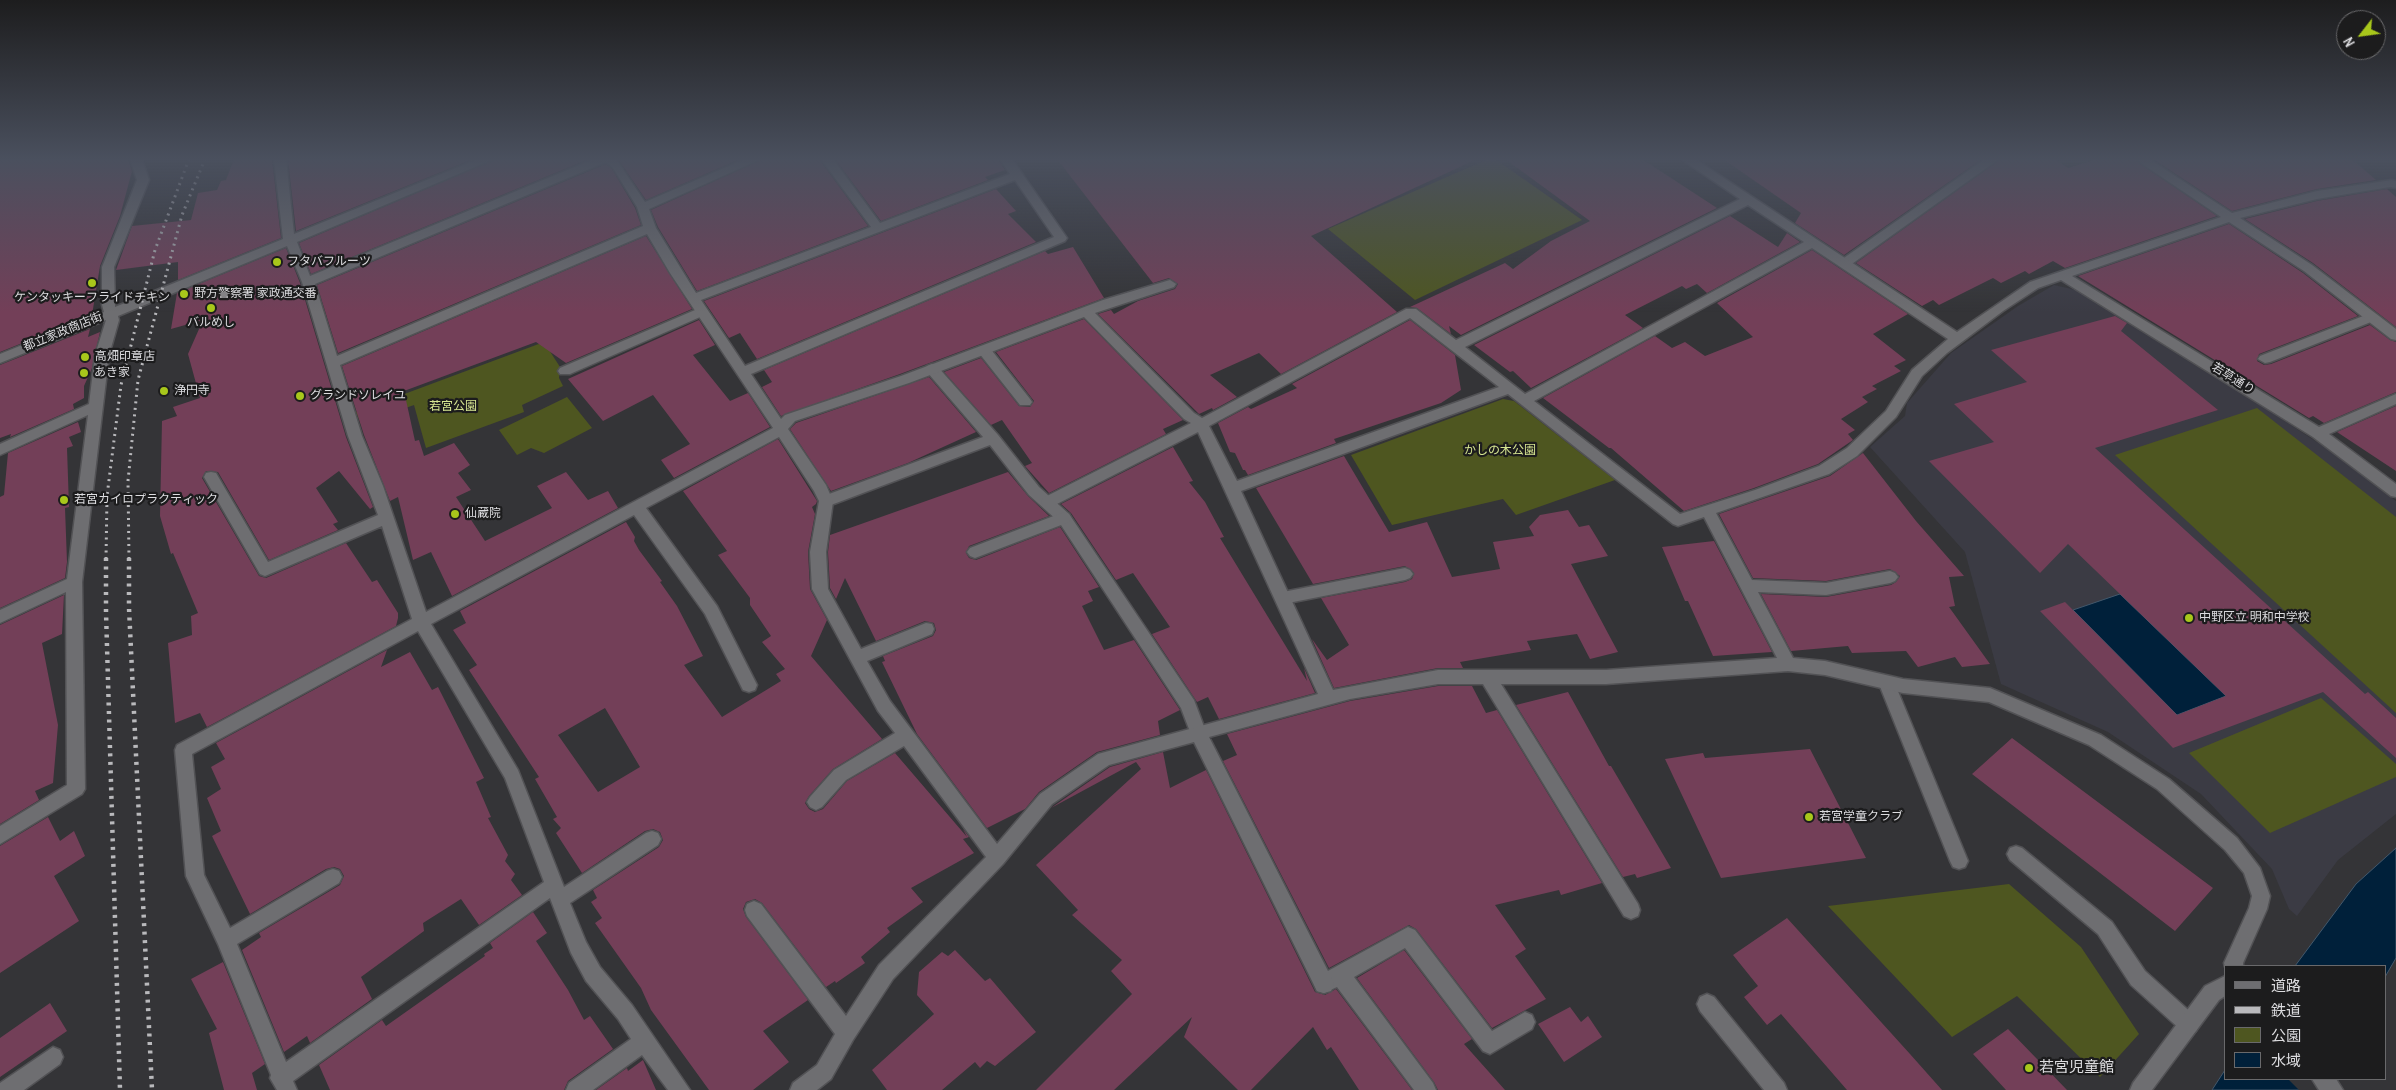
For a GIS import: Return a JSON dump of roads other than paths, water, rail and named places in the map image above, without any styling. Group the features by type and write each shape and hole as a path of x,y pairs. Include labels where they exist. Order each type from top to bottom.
{"street":[{"path":"0,836 76,789 74,582 102,355 113,320 108,305 108,267 131,210"},
{"path":"286,210 289,241 294,245 304,276 308,282 355,436 376,486 385,518 421,622 512,775 578,947 589,967 625,1012 644,1042 680,1090"},
{"name":"都立家政商店街","path":"0,359 361,210"},
{"path":"308,282 482,210"},
{"path":"644,210 650,228 676,272 821,489 826,501 818,552 820,589 857,658 884,706 997,858"},
{"path":"865,210 878,228"},
{"path":"565,371 699,304 925,210"},
{"path":"744,372 1061,238 1042,210"},
{"path":"1456,346 1728,210"},
{"path":"1763,210 1846,263 1956,338"},
{"path":"1846,263 1921,210"},
{"path":"2219,210 2308,268 2396,336"},
{"path":"1048,502 1278,385 1411,312 1678,520 1708,512 1824,470 1852,452 1891,414 1917,374 1956,338 2034,285 2256,210"},
{"path":"332,363 650,228"},
{"path":"1524,400 1599,362 1813,242"},
{"name":"若草通り","path":"2063,276 2204,361 2318,433 2396,492"},
{"path":"652,840 557,892 284,1084 226,940 195,876 183,750 347,660 780,430 790,418 932,369 1107,303 1170,284"},
{"path":"1086,312 1189,416 1201,423 1233,488 1328,698"},
{"path":"2265,359 2371,317"},
{"path":"984,350 1025,402"},
{"path":"932,369 993,439 1034,491 1064,518 1188,705 1198,732 1332,979 1426,1090"},
{"path":"1233,488 1510,388"},
{"path":"2318,433 2396,399"},
{"path":"0,450 96,406"},
{"path":"826,501 993,439"},
{"path":"211,477 265,570 385,518"},
{"path":"636,506 711,610 749,685"},
{"path":"1708,512 1788,664"},
{"path":"975,552 1064,518"},
{"path":"1283,598 1405,574"},
{"path":"1747,586 1826,589 1890,577"},
{"path":"0,617 74,582"},
{"path":"857,658 926,629"},
{"path":"800,1090 824,1072 846,1032 886,972 997,858 1046,799 1104,759 1350,692 1438,677 1606,677 1788,664 1825,668 1887,684 1990,695 2095,740 2163,784 2231,844 2250,868 2261,896 2258,909 2236,955 2234,965"},
{"path":"1487,676 1631,910"},
{"path":"1887,684 1958,861"},
{"path":"816,802 840,775 905,736"},
{"path":"2016,854 2104,928 2138,978 2189,1024"},
{"path":"226,940 333,877"},
{"path":"754,910 846,1032"},
{"path":"1332,979 1408,936 1490,1044 1525,1022"},
{"path":"2140,1090 2212,994 2224,986"},
{"path":"1707,1004 1777,1090"},
{"path":"576,1090 644,1042"},
{"path":"6,1090 53,1056"}],"water":[{"path":"2120,594 2226,696 2177,715 2073,610"},
{"path":"2396,848 2396,958 2386,975 2386,965 2296,965 2356,884"},
{"path":"2224,1072 2224,1080 2324,1080 2319,1090 2212,1090"}],"railway":[{"path":"106,559 107,496 121,385 155,250 170,210"},
{"path":"129,559 128,481 138,380 184,210"},
{"path":"106,559 120,1090"},
{"path":"129,559 129,608 152,1090"}],"place":[{"name":"フタバフルーツ","path":"277,262"},
{"name":"ケンタッキーフライドチキン","path":"92,283"},
{"name":"野方警察署 家政通交番","path":"184,294"},
{"name":"バルめし","path":"211,308"},
{"name":"高畑印章店","path":"85,357"},
{"name":"あき家","path":"84,373"},
{"name":"浄円寺","path":"164,391"},
{"name":"グランドソレイユ","path":"300,396"},
{"name":"若宮カイロプラクティック","path":"64,500"},
{"name":"仙蔵院","path":"455,514"},
{"name":"中野区立 明和中学校","path":"2189,618"},
{"name":"若宮学童クラブ","path":"1809,817"},
{"name":"若宮児童館","path":"2029,1068"}],"park label":[{"name":"若宮公園","path":"453,407"},
{"name":"かしの木公園","path":"1500,451"}]}
